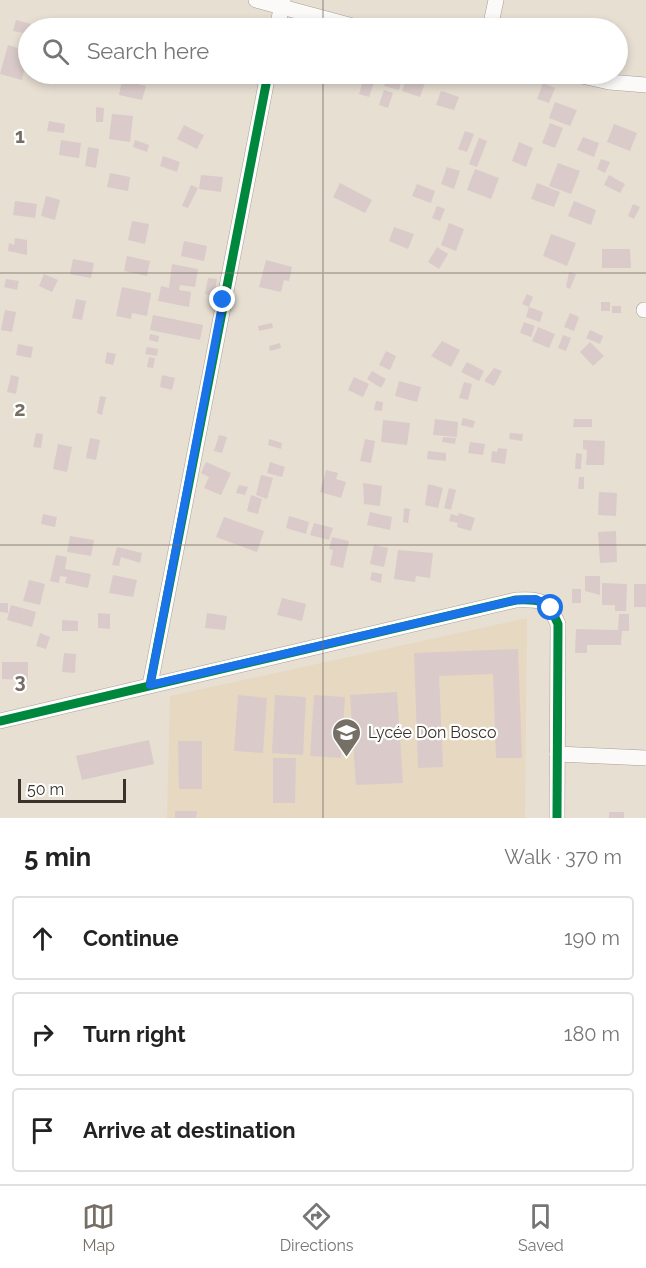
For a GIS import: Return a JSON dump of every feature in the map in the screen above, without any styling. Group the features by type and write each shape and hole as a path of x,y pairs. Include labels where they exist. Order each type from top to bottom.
{"street":[{"path":"256,0 282,4 328,18"},
{"path":"492,18 496,0"},
{"path":"150,685 266,84"},
{"path":"628,84 646,85"},
{"path":"0,721 516,600 536,599 551,608 558,624 557,818"},
{"path":"557,754 646,758"}],"shaded area":[{"name":"Lycée Don Bosco","path":"527,618 525,818 167,818 170,696"}],"building":[{"path":"16,20 18,21 18,32 13,31"},
{"path":"8,45 18,48 18,79 0,74"},
{"path":"121,84 146,86 142,100 119,95"},
{"path":"362,84 374,84 369,97 359,94"},
{"path":"385,84 400,84 399,90 384,86"},
{"path":"404,84 425,84 420,97 402,91"},
{"path":"543,84 555,88 549,103 537,99"},
{"path":"384,90 393,93 388,108 379,105"},
{"path":"441,91 459,97 454,110 436,105"},
{"path":"555,102 577,110 570,126 549,118"},
{"path":"96,107 104,108 103,122 96,122"},
{"path":"112,114 133,116 130,142 109,139"},
{"path":"49,121 65,124 64,133 47,131"},
{"path":"550,123 563,128 555,148 542,143"},
{"path":"614,124 637,133 630,151 607,142"},
{"path":"184,125 204,135 197,149 177,139"},
{"path":"465,131 474,134 467,152 458,149"},
{"path":"583,137 599,143 594,157 577,150"},
{"path":"479,138 487,141 477,167 469,164"},
{"path":"61,140 81,143 79,158 59,155"},
{"path":"135,140 149,145 147,152 133,147"},
{"path":"519,142 533,148 526,167 512,161"},
{"path":"88,147 99,149 96,168 85,166"},
{"path":"163,156 180,162 177,172 160,166"},
{"path":"601,159 610,162 605,173 597,169"},
{"path":"558,163 580,171 571,194 549,186"},
{"path":"447,167 460,171 454,189 441,184"},
{"path":"475,169 499,178 491,199 467,190"},
{"path":"110,173 130,177 128,191 107,187"},
{"path":"201,175 223,177 221,192 199,189"},
{"path":"609,175 625,184 620,193 604,185"},
{"path":"340,183 372,200 365,213 333,197"},
{"path":"537,183 560,192 554,207 531,199"},
{"path":"417,184 435,191 431,203 412,196"},
{"path":"191,185 198,188 188,208 182,206"},
{"path":"46,196 60,200 55,220 41,216"},
{"path":"15,201 37,204 35,218 13,215"},
{"path":"574,201 596,210 591,225 568,216"},
{"path":"633,204 640,207 634,219 628,216"},
{"path":"437,206 445,209 440,221 432,218"},
{"path":"132,221 149,224 145,244 128,240"},
{"path":"449,223 464,229 456,251 441,245"},
{"path":"394,227 414,234 408,249 389,241"},
{"path":"551,234 576,243 567,266 543,256"},
{"path":"15,238 27,240 27,255 8,251 9,243 14,245"},
{"path":"184,241 207,246 204,261 181,256"},
{"path":"437,247 448,254 439,269 428,262"},
{"path":"602,249 630,249 631,268 602,268"},
{"path":"127,256 150,261 147,276 124,271"},
{"path":"73,259 94,263 91,278 70,274"},
{"path":"266,260 292,267 289,281 284,280 281,292 259,287"},
{"path":"172,264 198,269 195,287 180,285 179,290 191,292 189,307 158,301 161,286 169,288"},
{"path":"569,272 576,274 570,289 566,287"},
{"path":"44,274 58,280 52,292 39,286"},
{"path":"208,278 217,279 214,296 205,294"},
{"path":"6,279 19,281 17,290 4,287"},
{"path":"122,287 151,293 147,316 132,313 131,319 116,316"},
{"path":"527,294 533,297 529,307 522,304"},
{"path":"76,299 86,301 82,320 72,318"},
{"path":"601,302 610,302 610,311 601,311"},
{"path":"612,306 621,306 621,313 612,313"},
{"path":"529,307 543,312 540,322 526,317"},
{"path":"5,310 16,312 12,332 1,330"},
{"path":"570,313 579,317 574,331 564,327"},
{"path":"153,315 203,325 200,340 150,330"},
{"path":"524,322 535,326 531,337 520,333"},
{"path":"272,323 273,328 259,331 258,326"},
{"path":"538,327 555,334 549,348 532,341"},
{"path":"590,330 603,336 600,344 586,338"},
{"path":"150,334 159,336 158,342 149,340"},
{"path":"563,335 571,338 566,351 558,348"},
{"path":"442,341 460,350 451,367 431,356"},
{"path":"590,342 604,356 593,366 580,352"},
{"path":"280,343 281,348 270,351 269,346"},
{"path":"18,344 33,347 31,358 16,355"},
{"path":"147,347 158,349 157,356 145,354"},
{"path":"386,351 396,356 390,370 379,365"},
{"path":"107,352 116,354 113,365 105,363"},
{"path":"149,357 155,358 153,368 147,367"},
{"path":"467,362 484,371 479,381 461,372"},
{"path":"494,368 502,371 494,386 484,381"},
{"path":"372,371 386,379 381,388 367,379"},
{"path":"11,375 19,377 16,394 7,392"},
{"path":"162,375 175,378 172,390 160,387"},
{"path":"354,377 369,384 363,397 348,390"},
{"path":"399,381 421,387 417,402 395,396"},
{"path":"464,382 472,384 468,400 459,398"},
{"path":"100,396 106,397 102,415 97,413"},
{"path":"376,401 383,402 382,411 374,410"},
{"path":"463,418 475,421 473,428 461,425"},
{"path":"435,419 458,422 457,437 433,435"},
{"path":"574,419 592,419 592,427 573,427"},
{"path":"383,420 410,423 407,445 381,442"},
{"path":"36,433 43,434 41,448 33,447"},
{"path":"510,433 523,434 522,441 509,439"},
{"path":"219,435 227,437 222,453 214,451"},
{"path":"443,437 456,438 455,444 442,442"},
{"path":"90,438 100,440 96,460 86,458"},
{"path":"269,439 282,443 281,449 268,445"},
{"path":"365,439 375,441 371,463 360,461"},
{"path":"583,440 605,441 604,465 586,465 587,450 583,449"},
{"path":"470,442 485,444 483,455 468,453"},
{"path":"58,444 72,447 67,472 53,469"},
{"path":"498,448 507,449 505,464 491,462 492,451 497,452"},
{"path":"428,451 446,453 446,461 427,459"},
{"path":"576,453 582,454 581,469 575,469"},
{"path":"206,462 231,473 221,495 204,488 209,477 201,473"},
{"path":"270,462 285,467 282,477 267,473"},
{"path":"326,470 338,473 336,479 346,482 341,498 320,492"},
{"path":"261,475 273,478 267,499 256,495"},
{"path":"579,477 584,477 584,489 578,489"},
{"path":"363,483 382,486 380,506 364,504"},
{"path":"428,484 443,488 438,508 425,505"},
{"path":"239,485 248,487 245,495 236,493"},
{"path":"449,488 456,490 451,510 444,508"},
{"path":"599,492 617,493 616,516 598,515"},
{"path":"251,495 262,499 258,514 247,511"},
{"path":"404,508 410,509 408,523 403,522"},
{"path":"370,512 392,517 390,530 367,525"},
{"path":"459,513 475,518 471,531 457,527 458,523 449,521 451,514 458,516"},
{"path":"43,514 57,517 55,527 41,524"},
{"path":"289,516 309,522 306,534 286,528"},
{"path":"224,517 264,531 257,552 216,537"},
{"path":"314,523 333,528 329,540 310,535"},
{"path":"616,531 617,562 600,563 598,532"},
{"path":"70,536 94,540 91,556 67,552"},
{"path":"332,537 349,541 343,568 330,565 333,550 329,549"},
{"path":"374,545 388,548 384,567 370,564"},
{"path":"117,547 142,553 140,563 121,557 119,566 112,565"},
{"path":"398,550 433,553 430,578 416,576 415,582 394,579"},
{"path":"56,555 67,557 65,569 91,574 88,588 65,583 67,577 60,576 59,583 50,581"},
{"path":"372,572 382,574 381,583 370,580"},
{"path":"113,575 137,580 133,597 109,593"},
{"path":"585,576 600,576 600,595 585,591"},
{"path":"29,580 45,584 40,605 23,601"},
{"path":"602,583 627,584 626,611 615,611 615,605 602,605"},
{"path":"634,584 646,584 646,607 634,607"},
{"path":"572,589 581,589 581,603 572,603"},
{"path":"282,598 306,604 302,621 277,615"},
{"path":"0,603 8,603 8,613 0,612"},
{"path":"11,605 36,612 32,627 7,620"},
{"path":"98,613 110,614 110,629 98,628"},
{"path":"207,613 227,616 225,630 205,628"},
{"path":"619,614 629,614 629,631 622,631 621,645 587,645 587,653 575,653 576,629 618,630"},
{"path":"62,620 78,621 78,631 62,631"},
{"path":"40,633 50,637 46,649 36,646"},
{"path":"518,649 522,758 496,758 493,674 439,676 443,767 418,768 414,653"},
{"path":"64,653 76,654 75,673 62,672"},
{"path":"2,662 28,662 28,680 2,679"},
{"path":"397,692 403,783 356,785 350,695"},
{"path":"238,695 267,698 263,753 234,751"},
{"path":"275,695 306,697 303,755 272,753"},
{"path":"314,695 345,697 341,758 310,756"},
{"path":"149,740 154,764 82,780 76,756"},
{"path":"178,741 202,741 202,789 179,789"},
{"path":"273,758 296,758 295,803 273,803"},
{"path":"175,811 197,811 196,818 175,818"},
{"path":"609,812 624,812 624,818 609,818"}],"cycle path":[{"path":"150,685 266,84"},
{"path":"0,721 516,600 538,601 551,610 558,624 557,818"}],"place":[{"name":"Lycée Don Bosco","path":"347,758"}],"route":[{"path":"223,300 150,685 516,600 536,599 551,608"}]}
